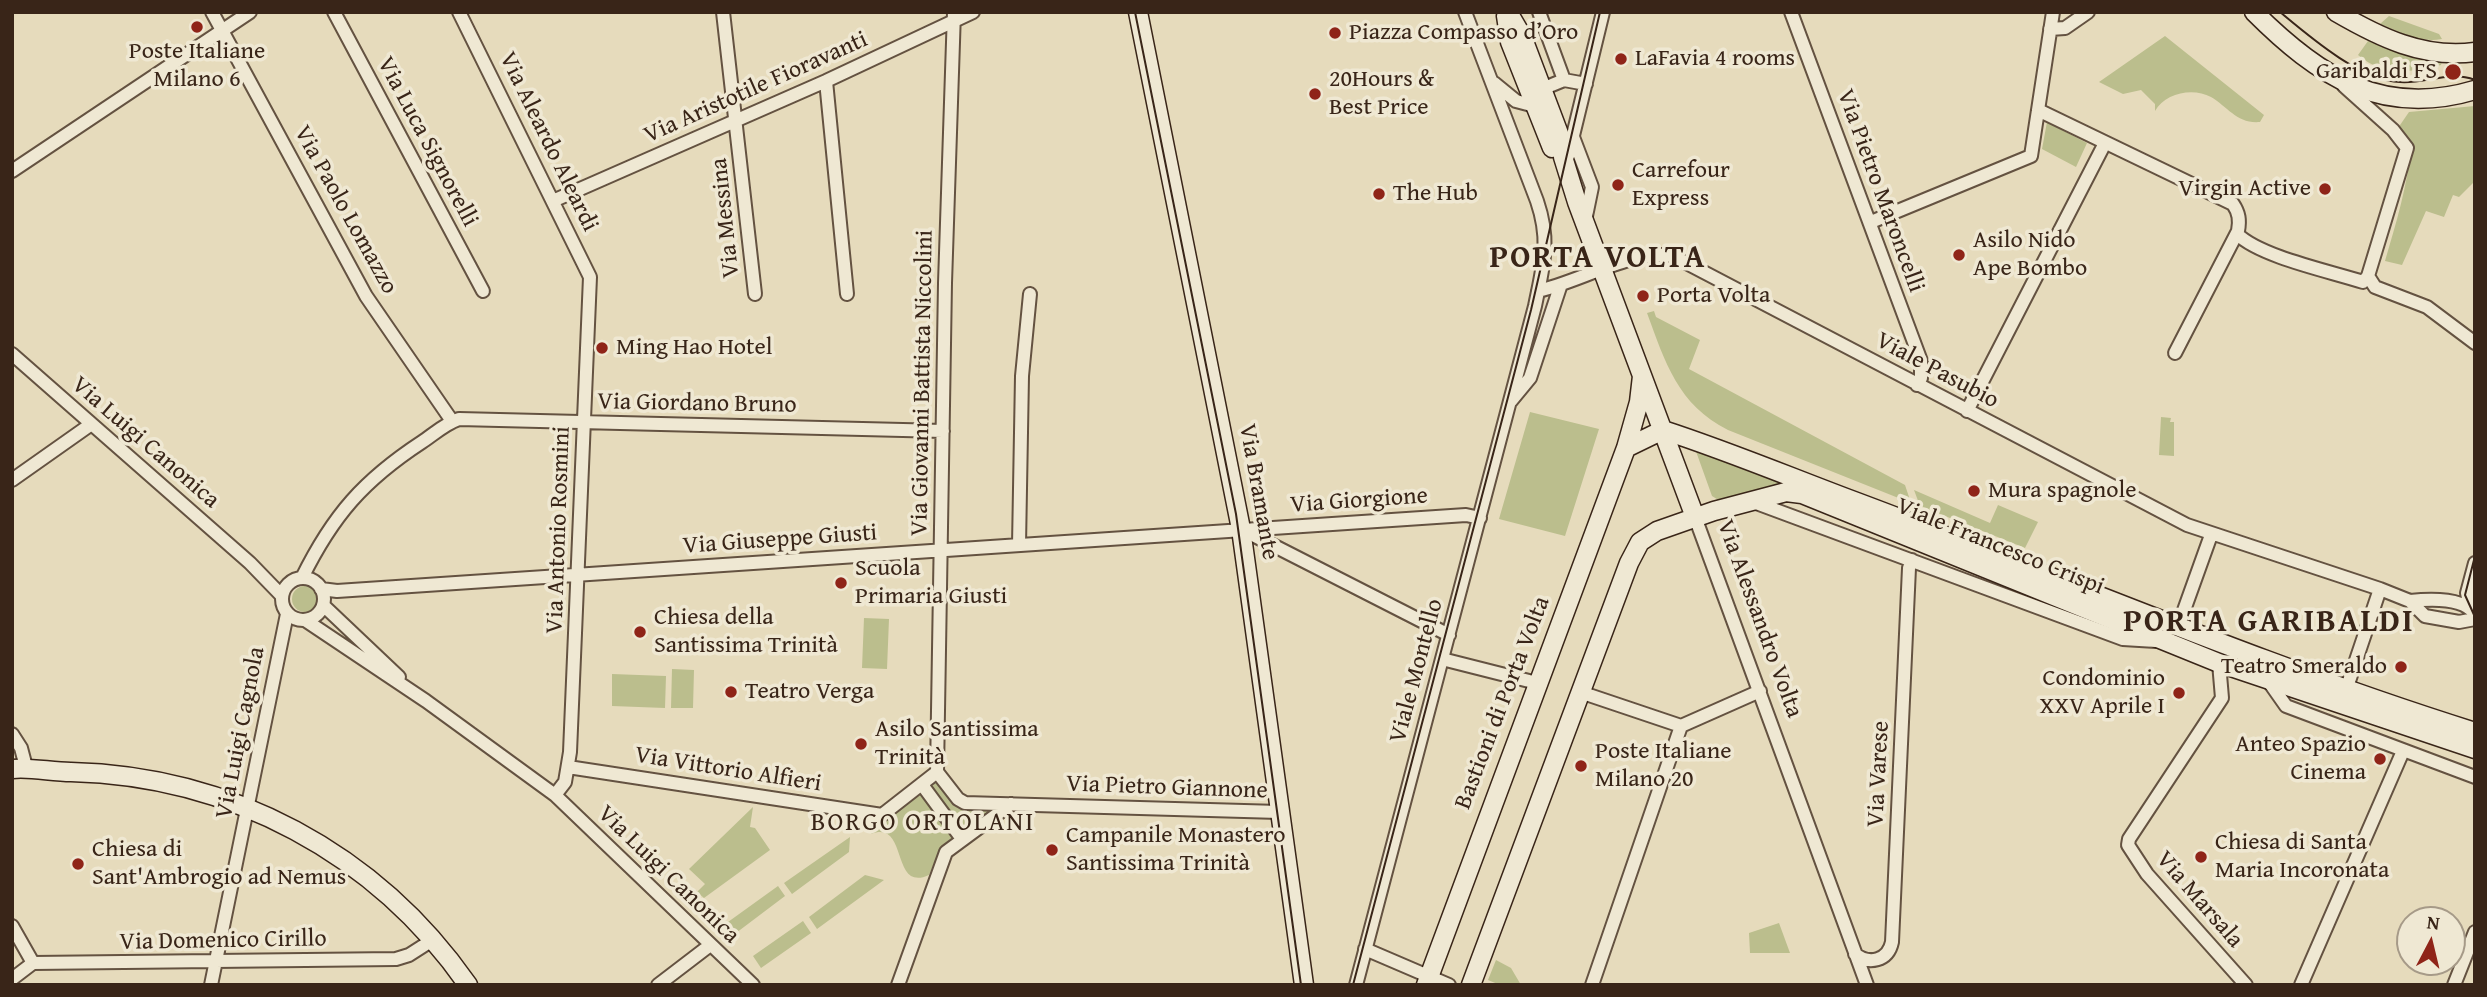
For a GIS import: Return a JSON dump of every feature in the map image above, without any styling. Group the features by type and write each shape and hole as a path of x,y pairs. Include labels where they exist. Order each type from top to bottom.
{"main road":[{"name":"Via Bramante","path":"1138,12 1241,529 1304,985"},
{"name":"Via Alessandro Volta","path":"1507,12 1510,42 1563,147 1564,162 1585,221 1695,517"},
{"path":"2254,12 2295,50 2336,78 2367,92 2398,99 2437,98 2475,90"},
{"path":"2336,12 2378,36 2408,47 2438,53 2475,52"},
{"name":"Bastioni di Porta Volta","path":"1428,980 1626,448 1639,402 1642,376"},
{"path":"1626,448 1663,430"},
{"name":"Viale Francesco Crispi","path":"1663,430 2346,690 2373,708"},
{"name":"Viale Francesco Crispi","path":"1695,517 1786,492 1802,494 2168,642"},
{"path":"1471,985 1629,563 1640,542 1657,531 1695,517"},
{"path":"2168,642 2267,679 2475,732"},
{"path":"2373,708 2475,749"},
{"path":"19,774 61,772 160,781 248,807 288,825 345,860 398,901 434,939 468,985"}],"street":[{"name":"Via Paolo Lomazzo","path":"212,12 366,296 452,421"},
{"path":"12,171 250,12"},
{"name":"Via Luca Signorelli","path":"334,12 483,291"},
{"name":"Via Aleardo Aleardi","path":"459,12 555,200 590,277 589,293"},
{"name":"Via Messina","path":"723,12 755,294"},
{"name":"Via Aristotile Fioravanti","path":"555,200 826,81 954,17 972,12"},
{"name":"Viale Montello","path":"1356,985 1480,518 1547,248 1546,229 1498,92 1488,75 1465,12"},
{"path":"1539,12 1564,80"},
{"path":"1564,162 1573,137 1603,12"},
{"name":"Via Pietro Maroncelli","path":"1791,12 1921,361 1921,377 1917,385"},
{"path":"1871,222 2031,156 2053,12"},
{"path":"2050,29 2065,29 2088,12"},
{"name":"Via Giovanni Battista Niccolini","path":"937,772 954,17"},
{"path":"2237,234 2246,243 2363,282 2368,276 2407,148 2404,142 2336,78"},
{"path":"1498,92 1519,95 1564,80 1586,84"},
{"path":"826,81 847,294"},
{"path":"2038,110 2233,204 2240,218 2237,234 2175,353"},
{"path":"1573,137 1592,187 1585,221"},
{"path":"1967,411 2105,143"},
{"name":"Viale Pasubio","path":"1603,271 1650,254 1673,256 2181,522 2211,535 2410,601"},
{"path":"1538,291 1560,287 1603,271"},
{"path":"2368,276 2373,286 2427,307 2475,343"},
{"name":"Viale Montello","path":"1509,403 1530,378 1560,287"},
{"name":"Via Antonio Rosmini","path":"568,767 579,574 589,293"},
{"path":"1019,545 1022,376 1030,294"},
{"name":"Via Luigi Canonica","path":"12,354 250,563 282,596"},
{"path":"426,701 305,620 287,614 282,596 349,503 368,482 452,421"},
{"name":"Via Giordano Bruno","path":"452,421 943,430"},
{"path":"12,480 90,425"},
{"name":"Viale Francesco Crispi","path":"1751,501 2123,639 2168,642"},
{"name":"Via Giorgione","path":"1241,529 1466,515 1480,518"},
{"name":"Via Alessandro Volta","path":"1695,517 1867,985"},
{"path":"1294,556 1289,540 1297,526"},
{"path":"1241,529 1449,635"},
{"name":"Via Giuseppe Giusti","path":"321,589 337,591 1241,529"},
{"path":"2178,627 2211,535"},
{"name":"Via Varese","path":"1855,954 1866,960 1879,959 1889,951 1892,942 1909,568 1912,560"},
{"name":"Via Luigi Canonica","path":"250,563 296,580"},
{"path":"2473,613 2467,593 2475,563"},
{"path":"296,580 312,580 321,589 323,605 317,615 305,620"},
{"path":"2346,690 2380,589"},
{"path":"2410,601 2426,599 2473,613"},
{"path":"2410,601 2425,616 2459,622 2473,613"},
{"path":"323,605 426,701"},
{"name":"Via Luigi Cagnola","path":"211,985 287,614"},
{"path":"1442,659 1537,683"},
{"name":"Via Marsala","path":"2219,663 2222,698 2129,839 2131,852 2147,874 2246,985"},
{"path":"2267,679 2286,706 2475,778"},
{"path":"1580,692 1681,726 1760,691"},
{"name":"Via Luigi Canonica","path":"426,701 555,795 709,946 753,985"},
{"path":"1592,985 1681,726"},
{"path":"12,734 22,748 19,774"},
{"path":"2301,985 2403,751"},
{"path":"555,795 565,782 568,767"},
{"name":"Via Vittorio Alfieri","path":"568,767 882,815 923,786"},
{"path":"937,772 923,786 962,839"},
{"name":"Via Pietro Giannone","path":"937,772 961,802 1279,812"},
{"path":"898,985 946,852 1012,804"},
{"path":"12,926 33,963 12,979"},
{"path":"2454,985 2475,932"},
{"name":"Via Domenico Cirillo","path":"33,963 397,959 409,955 434,939"},
{"path":"658,985 709,946"},
{"path":"1365,949 1428,980 1449,985"}],"green space":[{"path":"2389,16 2439,34 2442,39 2419,39 2380,24"},
{"path":"2165,36 2264,115 2260,122 2239,118 2211,97 2196,92 2172,96 2155,111 2155,104 2141,90 2123,94 2099,82"},
{"path":"2368,41 2412,57 2442,61 2441,65 2408,71 2378,67 2358,55"},
{"path":"2475,106 2475,181 2459,197 2453,195 2444,217 2426,211 2402,265 2385,261 2404,189 2411,145 2398,128 2409,112"},
{"path":"2047,122 2087,143 2076,167 2042,149"},
{"path":"1654,311 1656,317 1700,340 1689,369 1905,485 1911,503 1728,430 1711,420 1685,395 1667,365 1647,313"},
{"path":"1530,412 1599,429 1565,536 1499,519"},
{"path":"2161,417 2171,418 2170,422 2174,422 2174,456 2159,455"},
{"path":"1693,443 1782,482 1777,487 1720,501 1712,496"},
{"path":"1914,490 1990,523 1998,505 2038,522 2025,548 1920,506"},
{"path":"305,586 314,590 318,599 314,608 305,612 296,608 292,599 296,590"},
{"path":"864,618 889,619 887,669 862,668"},
{"path":"672,669 694,670 693,708 671,708"},
{"path":"612,674 666,676 665,708 612,706"},
{"path":"938,777 958,803 1003,807 963,833 931,788"},
{"path":"922,794 954,838 941,847 929,875 917,878 909,874 891,837 883,832 871,834 876,823"},
{"path":"753,807 750,827 755,828 770,850 704,898 697,892 705,884 689,869"},
{"path":"850,837 849,852 792,894 784,883"},
{"path":"865,875 884,880 817,929 809,917"},
{"path":"778,886 785,896 736,933 728,922"},
{"path":"803,921 811,933 761,968 753,956"},
{"path":"1779,923 1790,953 1750,953 1749,933"},
{"path":"1496,960 1511,968 1521,985 1500,985 1488,980"}],"tram line":[{"path":"1135,12 1236,514 1301,985"},
{"path":"1353,985 1531,310 1600,12"},
{"path":"2280,12 2337,56 2385,80 2410,82 2456,76 2475,80"},
{"path":"2475,556 2465,595 2475,617"}],"place":[{"name":"Poste Italiane Milano 6","path":"197,27"},
{"name":"Piazza Compasso d’Oro","path":"1335,33"},
{"name":"LaFavia 4 rooms","path":"1621,59"},
{"name":"Garibaldi FS","path":"2453,72"},
{"name":"20Hours & Best Price","path":"1315,94"},
{"name":"Carrefour Express","path":"1618,185"},
{"name":"Virgin Active","path":"2325,189"},
{"name":"The Hub","path":"1379,194"},
{"name":"Asilo Nido Ape Bombo","path":"1959,255"},
{"name":"Porta Volta","path":"1643,296"},
{"name":"Ming Hao Hotel","path":"602,348"},
{"name":"Mura spagnole","path":"1974,491"},
{"name":"Scuola Primaria Giusti","path":"841,583"},
{"name":"Chiesa della Santissima Trinità","path":"640,632"},
{"name":"Teatro Smeraldo","path":"2401,667"},
{"name":"Teatro Verga","path":"731,692"},
{"name":"Condominio XXV Aprile I","path":"2179,693"},
{"name":"Asilo Santissima Trinità","path":"861,744"},
{"name":"Anteo Spazio Cinema","path":"2380,759"},
{"name":"Poste Italiane Milano 20","path":"1581,766"},
{"name":"Campanile Monastero Santissima Trinità","path":"1052,850"},
{"name":"Chiesa di Santa Maria Incoronata","path":"2201,857"},
{"name":"Chiesa di Sant'Ambrogio ad Nemus","path":"78,864"}],"district":[{"name":"PORTA VOLTA","path":"1598,259"},
{"name":"PORTA GARIBALDI","path":"2269,623"},
{"name":"BORGO ORTOLANI","path":"923,823"}]}
